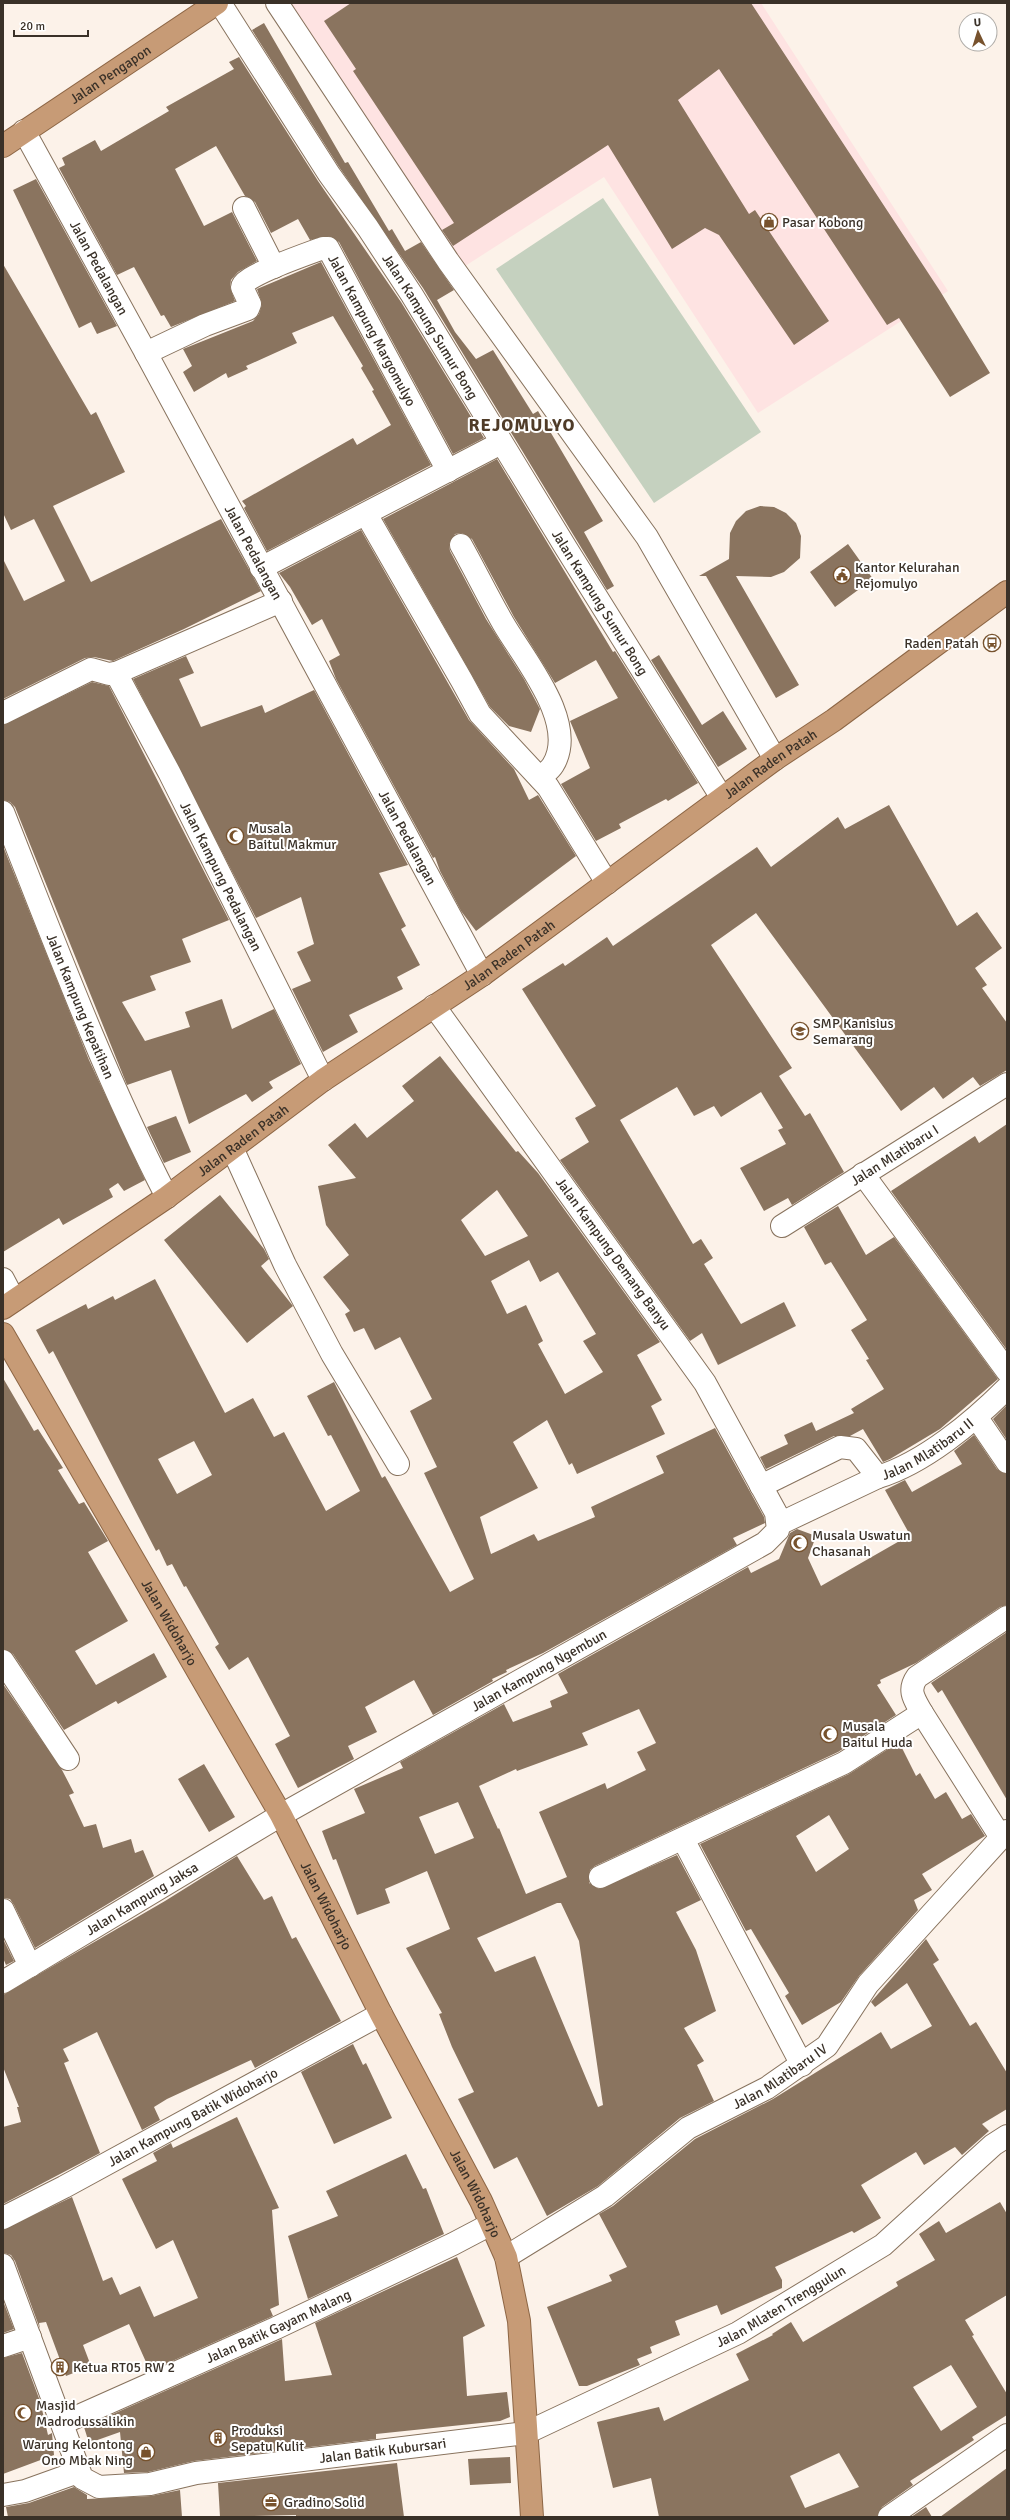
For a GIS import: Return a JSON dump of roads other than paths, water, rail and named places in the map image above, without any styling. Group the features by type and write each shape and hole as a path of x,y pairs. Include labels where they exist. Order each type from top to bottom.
{"highway":[{"name":"Jalan Pengapon","path":"3,146 219,3"},
{"name":"Jalan Raden Patah","path":"8,1304 167,1197 233,1150 323,1080 482,975 775,759 834,720 1007,592"},
{"name":"Jalan Widoharjo","path":"3,1334 281,1815 381,2014 491,2224 506,2257 520,2321 532,2517"}],"street":[{"name":"Jalan Kampung Sumur Bong","path":"219,3 329,174 368,228 412,295 501,443 722,798"},
{"path":"277,3 448,261 647,537 775,759"},
{"name":"Jalan Pedalangan","path":"24,131 146,353 261,568 281,601 482,975"},
{"path":"244,208 274,266"},
{"name":"Jalan Kampung Margomulyo","path":"146,353 205,325 248,309 250,304 242,287 243,282 274,266 323,248 331,251 448,471"},
{"path":"261,568 501,443"},
{"path":"366,514 462,681 474,706 548,787 607,883"},
{"path":"461,544 502,622 549,697 558,724 558,752 553,766 540,778"},
{"path":"3,713 90,668 109,674 116,673 281,601"},
{"name":"Jalan Kampung Pedalangan","path":"116,673 176,786 323,1080"},
{"name":"Jalan Kampung Kepatihan","path":"3,812 80,1006 120,1098 167,1197"},
{"name":"Jalan Kampung Demang Banyu","path":"434,1006 705,1383 778,1518"},
{"name":"Jalan Mlatibaru I","path":"782,1226 1007,1084"},
{"path":"233,1150 299,1292 332,1354 398,1464"},
{"path":"863,1174 1007,1371"},
{"path":"3,1279 8,1304"},
{"name":"Jalan Mlatibaru II","path":"761,1486 840,1447 856,1449 878,1477 904,1467 977,1418 1007,1388"},
{"path":"977,1418 1007,1462"},
{"path":"778,1518 878,1477"},
{"name":"Jalan Kampung Ngembun","path":"281,1815 765,1543 778,1530 778,1518"},
{"path":"1004,1833 922,1713 911,1692 911,1684 917,1677 1007,1617"},
{"path":"3,1661 68,1759"},
{"path":"600,1877 844,1763 922,1713"},
{"name":"Jalan Kampung Jaksa","path":"3,1982 281,1815"},
{"name":"Jalan Mlatibaru IV","path":"506,2257 606,2196 688,2128 767,2088 802,2065 827,2046 868,1984 1004,1833"},
{"path":"683,1839 802,2065"},
{"path":"3,1910 30,1966"},
{"name":"Jalan Kampung Batik Widoharjo","path":"3,2218 64,2187 381,2014"},
{"name":"Jalan Mlaten Trenggulun","path":"526,2433 738,2333 883,2245 993,2145 1007,2136"},
{"name":"Jalan Batik Gayam Malang","path":"63,2424 283,2324 453,2244 491,2224"},
{"path":"3,2264 63,2424 78,2472 25,2491 3,2495"},
{"path":"3,2346 30,2337"},
{"name":"Jalan Batik Kubursari","path":"78,2472 88,2483 99,2487 150,2484 196,2473 526,2433"},
{"path":"889,2517 1007,2434"}],"place":[{"name":"Pasar Kobong","path":"769,222"},
{"name":"Kantor Kelurahan Rejomulyo","path":"842,575"},
{"name":"Raden Patah","path":"992,643"},
{"name":"Musala Baitul Makmur","path":"235,836"},
{"name":"SMP Kanisius Semarang","path":"800,1031"},
{"name":"Musala Uswatun Chasanah","path":"799,1543"},
{"name":"Musala Baitul Huda","path":"829,1734"},
{"name":"Ketua RT05 RW 2","path":"60,2367"},
{"name":"Masjid Madrodussalikin","path":"23,2413"},
{"name":"Produksi Sepatu Kulit","path":"218,2438"},
{"name":"Warung Kelontong Ono Mbak Ning","path":"146,2452"},
{"name":"Gradino Solid","path":"271,2502"}],"district":[{"name":"REJOMULYO","path":"522,425"}]}
